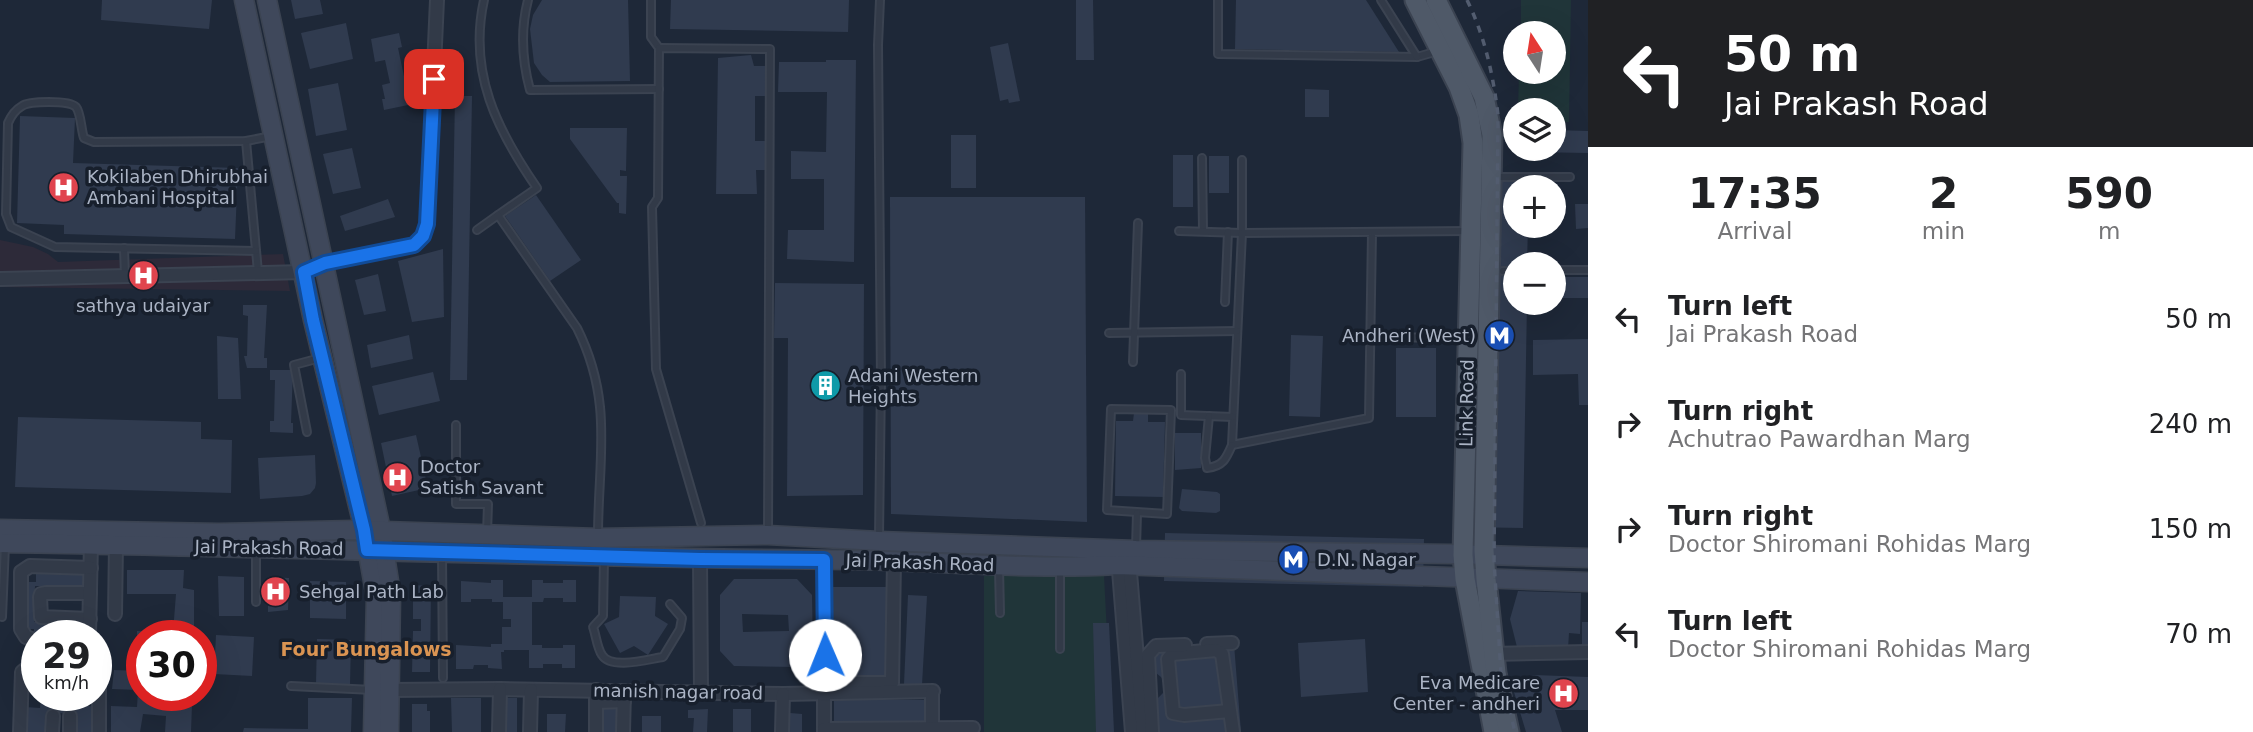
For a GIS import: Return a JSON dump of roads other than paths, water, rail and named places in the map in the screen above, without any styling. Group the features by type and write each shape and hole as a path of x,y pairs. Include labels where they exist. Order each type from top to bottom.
{"main road":[{"path":"244,0 322,357 373,530"},
{"path":"267,0 325,263 376,550 391,594 382,690 373,732"},
{"name":"Link Road","path":"1415,0 1459,87 1468,115 1472,143 1465,579 1509,732"},
{"name":"Link Road","path":"1436,0 1484,97 1492,135 1485,555 1487,654 1494,732"},
{"name":"Jai Prakash Road","path":"2,547 219,533 373,530 598,538 768,535 1465,579 1588,582"},
{"name":"Jai Prakash Road","path":"2,547 91,543 700,559 886,561 1059,568 1126,556 1485,555 1588,558"},
{"path":"382,690 389,732"}],"street":[{"path":"0,279 304,272 325,263 414,245 423,236 427,224 437,0"},
{"path":"90,593 41,594 41,617 90,619 91,543"},
{"path":"115,614 116,544"},
{"path":"1126,556 1125,598 1132,732"},
{"name":"manish nagar road","path":"700,559 701,693"},
{"path":"824,560 829,691 824,731 973,728"},
{"path":"829,691 892,683 886,561"},
{"path":"21,620 21,572 30,566 91,568"},
{"path":"1125,598 1143,732"},
{"path":"1152,732 1148,655 1152,649 1156,646 1232,643"},
{"path":"1229,711 1184,715 1173,713 1168,659 1172,654 1216,650 1222,654 1233,732"},
{"path":"1487,654 1588,652"},
{"path":"499,732 500,689"},
{"name":"manish nagar road","path":"382,690 500,689 596,696 829,691"},
{"path":"530,732 531,690"},
{"path":"829,691 874,694 932,693 932,729"},
{"path":"782,732 783,694"},
{"path":"596,696 596,732"},
{"path":"623,732 624,696"},
{"path":"20,732 21,702"},
{"path":"99,711 99,732"},
{"path":"52,732 53,716"},
{"path":"69,716 70,732"}],"lane":[{"path":"477,230 537,188 507,142 488,94 480,40 484,0"},
{"path":"528,0 523,49 524,69 530,90 659,89"},
{"path":"651,0 651,37 659,48 659,198 652,207 656,369 701,523"},
{"path":"880,0 879,541 886,561"},
{"path":"1218,0 1218,54 1417,57 1441,50"},
{"path":"1381,0 1417,57"},
{"path":"659,48 770,49 768,535"},
{"path":"256,251 55,247 11,227 6,214 8,123 13,113 23,105 69,103 80,115 80,128 85,138 94,142 246,141 274,135"},
{"path":"246,141 258,274"},
{"path":"1202,158 1203,231"},
{"path":"1209,416 1205,458 1207,468 1221,464 1232,445 1242,233 1242,160"},
{"path":"1492,177 1570,177"},
{"path":"498,215 577,328 594,367 600,396 602,427 598,538"},
{"path":"1133,362 1138,223"},
{"path":"1179,231 1470,231"},
{"path":"1225,302 1228,232"},
{"path":"1232,445 1369,418 1372,233"},
{"path":"124,248 125,276"},
{"path":"1566,270 1588,270"},
{"path":"1110,333 1237,331"},
{"path":"1370,338 1468,338"},
{"path":"307,432 294,365 322,357"},
{"path":"1181,374 1181,415 1233,417"},
{"path":"1111,409 1171,410 1167,514 1137,513 1107,510 1111,409"},
{"path":"456,425 456,504 488,504 487,536"},
{"path":"1126,556 1137,513"},
{"path":"2,547 2,617"},
{"path":"256,547 256,602"},
{"path":"442,552 443,678"},
{"path":"604,556 603,616 593,627 602,656 618,663 663,657 680,629 682,618 670,604"},
{"path":"999,566 1000,613"},
{"path":"1059,568 1060,649"},
{"path":"291,686 382,690"}],"railway":[{"path":"1467,0 1487,56 1498,115 1494,561 1501,674 1515,732"}],"place":[{"name":"Kokilaben Dhirubhai Ambani Hospital","path":"64,187"},
{"name":"sathya udaiyar","path":"143,275"},
{"name":"Andheri (West)","path":"1499,336"},
{"name":"Adani Western Heights","path":"825,386"},
{"name":"Doctor Satish Savant","path":"397,477"},
{"name":"D.N. Nagar","path":"1294,560"},
{"name":"Sehgal Path Lab","path":"276,592"},
{"name":"Eva Medicare Center - andheri","path":"1563,693"}],"district":[{"name":"Four Bungalows","path":"366,649"}]}
